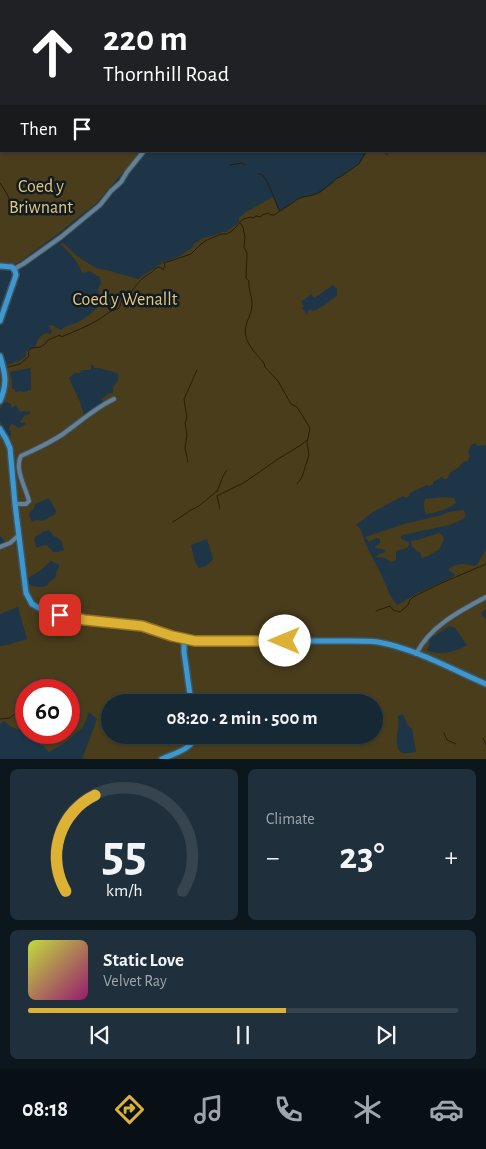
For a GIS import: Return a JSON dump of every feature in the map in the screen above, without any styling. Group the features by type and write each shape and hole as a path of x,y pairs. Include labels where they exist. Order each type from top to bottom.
{"main road":[{"path":"0,266 10,266 14,269 16,275 0,321"},
{"path":"0,356 6,380 0,401"},
{"path":"0,429 10,448 14,504 26,593 36,607 46,612 72,618 142,626 184,639 218,642 367,641 387,644 416,654 486,684"},
{"path":"184,639 190,694"},
{"path":"162,759 190,744"}],"street":[{"path":"14,269 61,237 100,205 121,182 143,152"},
{"path":"14,504 26,504 29,501 21,480 19,461 21,456 57,438 114,398"},
{"path":"0,547 18,536"},
{"path":"10,542 19,546"},
{"path":"416,654 435,629 454,615 486,597"}],"green space":[{"name":"Coed y Briwnant","path":"0,152 140,152 97,203 18,263 0,264"},
{"name":"Coed y Wenallt","path":"366,152 486,152 486,445 477,446 476,443 471,445 468,452 470,456 468,461 463,462 450,473 447,479 442,477 430,486 427,485 410,493 407,498 403,496 373,512 356,525 361,530 390,594 397,605 453,577 455,574 449,571 452,567 461,564 477,565 486,549 486,609 482,612 482,616 486,619 486,759 82,759 97,719 89,712 80,730 80,679 15,679 15,728 4,721 0,724 0,646 27,639 18,607 0,614 0,549 7,546 7,543 0,535 0,421 3,429 10,437 10,425 12,424 19,428 26,424 20,421 30,412 29,410 27,412 20,412 16,405 12,408 10,403 3,402 0,409 0,365 18,362 26,356 26,351 34,348 40,337 46,333 50,334 52,331 48,326 52,325 61,330 84,319 103,303 99,293 101,283 99,276 90,271 82,273 76,261 60,244 63,243 77,256 96,268 138,279 162,263 178,257 203,238 226,232 239,222 239,218 246,212 273,197 279,211 296,199 320,193 336,179 361,162","holes":["333,285 337,289 337,296 315,311 314,309 313,312 311,309 307,312 307,315 302,308 304,306 301,302 311,294 314,298","91,365 94,368 117,373 118,380 113,387 113,393 101,399 104,402 84,416 69,378 75,373 80,373 81,370 91,370","30,368 31,390 16,392 12,389 10,372","49,498 56,511 55,514 43,521 36,520 32,522 29,515 35,504","49,530 61,540 64,550 53,552 45,545 37,548 35,537","207,539 213,559 206,566 199,568 195,562 191,545","51,561 59,565 56,577 47,586 38,587 28,583 27,579","449,626 455,628 467,645 458,650 447,652 437,653 427,650 431,637","403,714 407,724 412,729 416,752 404,753 398,749 398,716"]},
{"path":"454,498 456,503 434,513 426,514 424,507 425,499"},
{"path":"463,510 466,516 456,523 401,536 401,539 409,542 409,545 407,548 396,551 396,560 391,562 376,556 386,550 375,548 380,543 380,539 376,538 369,542 365,537 404,524 448,512"},
{"path":"440,533 444,539 439,550 427,557 422,558 420,553 412,547 411,541"},
{"path":"41,744 63,744 49,752"}],"waterway":[{"path":"8,367 20,364 29,356 28,351 32,348 40,347 48,340 60,335 61,337 84,327 118,309 122,299 156,268 160,267 163,270 164,263 191,254 207,240 221,234 227,234 243,219 256,216 261,217 268,213 274,215 299,199 320,192 359,164 365,152"},
{"path":"230,165 242,163 245,165"},
{"path":"258,174 264,177 279,210"},
{"path":"0,183 14,210"},
{"path":"239,222 243,227 245,237 244,247 247,253 246,278 249,281 252,304 245,331 246,336 253,351 278,381 291,404 297,407 310,428 307,443 309,455 302,477 297,484"},
{"path":"188,462 185,448 187,435 185,423 187,418 184,399 197,370"},
{"path":"217,496 245,482 307,440"},
{"path":"217,492 227,470"},
{"path":"173,522 199,506 217,491"},
{"path":"217,496 220,509"},
{"path":"376,611 390,606 393,610 400,612 413,597 486,564"},
{"path":"0,719 10,718 15,714"},
{"path":"444,733 447,740 456,744"},
{"path":"483,738 486,745"}],"route":[{"path":"60,615 85,620 142,626 195,641 285,641"}]}
